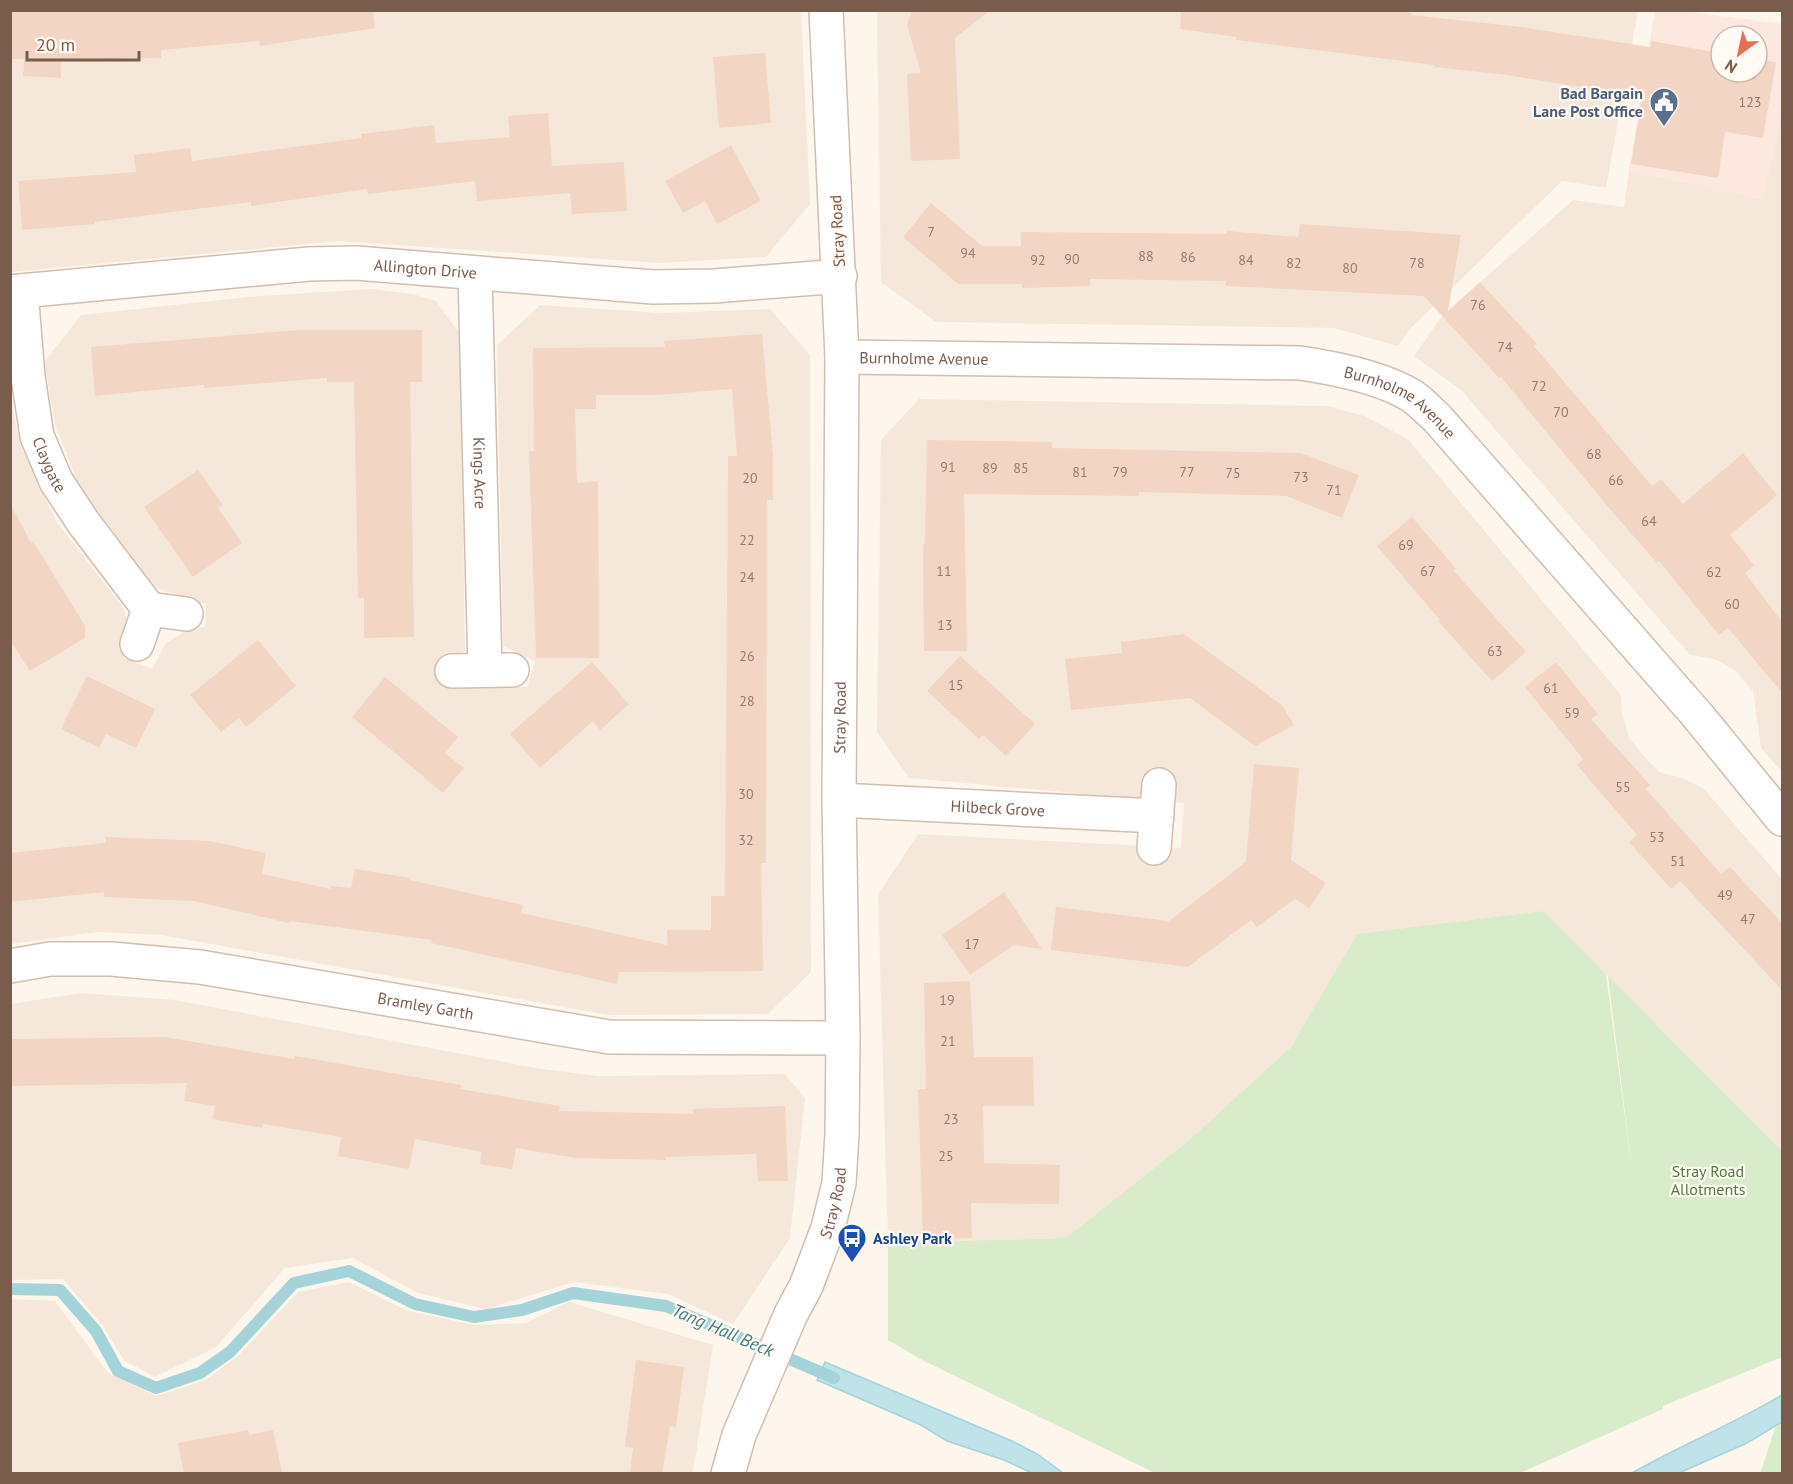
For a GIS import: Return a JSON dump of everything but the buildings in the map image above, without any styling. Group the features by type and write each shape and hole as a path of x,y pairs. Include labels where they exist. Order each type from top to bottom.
{"street":[{"name":"Stray Road","path":"729,1473 739,1435 791,1314 806,1286 828,1228 839,1183 843,1038 839,800 842,357 826,10"},
{"name":"Allington Drive","path":"16,291 309,264 356,263 652,286 714,286 840,276"},
{"name":"Kings Acre","path":"452,671 498,670 475,273"},
{"name":"Claygate","path":"16,291 37,436 56,481 83,522 149,609"},
{"name":"Burnholme Avenue","path":"842,357 1300,363 1340,369 1380,382 1411,396 1437,418 1452,435 1698,716 1782,819"},
{"path":"138,645 149,609 186,614"},
{"name":"Hilbeck Grove","path":"839,800 1158,800 1154,848"},
{"name":"Bramley Garth","path":"10,966 50,959 111,959 200,967 609,1037 843,1038"}],"shaded area":[{"path":"11,11 801,11 810,204 766,257 659,263 339,241 11,272"},
{"path":"877,11 1638,11 1606,188 1562,181 1409,330 1398,346 1334,328 936,322 881,282"},
{"path":"1655,11 1683,11 1782,24 1782,112 1762,199 1629,170"},
{"path":"1782,112 1782,772 1761,748 1753,691 1735,670 1714,659 1690,655 1461,390 1414,356 1442,316 1573,200 1624,207 1629,170 1762,199"},
{"path":"371,289 413,294 436,301 460,334 465,651 442,664 447,687 484,684 527,687 535,661 503,646 497,345 540,305 662,313 770,309 810,355 811,972 768,1014 608,1015 161,935 97,932 11,944 10,396 20,444 56,521 124,609 130,634 124,658 152,669 165,644 188,629 205,627 206,604 156,588 79,486 55,424 44,362 81,315 247,297"},
{"path":"919,399 1328,406 1364,416 1408,439 1621,695 1622,713 1629,737 1643,755 1659,772 1684,779 1704,789 1782,879 1782,1151 1543,911 1357,934 1291,1047 1188,1141 1066,1238 888,1243 878,894 918,834 1181,848 1184,803 909,778 877,732 881,440"},
{"path":"81,993 175,1000 536,1068 598,1076 785,1074 805,1098 790,1238 733,1324 668,1294 574,1282 486,1309 418,1293 353,1258 285,1268 216,1347 155,1377 124,1360 103,1326 63,1279 11,1280 10,1004"},
{"path":"349,1282 408,1311 475,1325 526,1323 569,1302 713,1345 693,1473 11,1474 11,1299 55,1301 108,1373 156,1396 206,1380 239,1355 298,1292"}],"green space":[{"name":"Stray Road Allotments","path":"1543,911 1606,974 1633,1177 1608,976 1782,1151 1782,1357 1663,1406 1663,1409 1520,1473 1155,1473 922,1360 888,1340 888,1243 1066,1238 1188,1141 1291,1047 1357,934"},
{"path":"1782,1422 1782,1473 1760,1474 1775,1428"}],"water":[{"path":"825,1362 1012,1441 1037,1454 1063,1473 1032,1473 1004,1460 947,1441 921,1425 817,1380"},
{"path":"1782,1395 1782,1422 1747,1443 1679,1473 1632,1473 1745,1415"}],"waterway":[{"name":"Tang Hall Beck","path":"10,1289 60,1290 96,1331 118,1371 156,1388 200,1373 230,1352 294,1283 349,1271 415,1304 474,1317 522,1310 573,1293 666,1306 834,1378"}],"place":[{"name":"Bad Bargain Lane Post Office","path":"1664,128"},
{"name":"Ashley Park","path":"852,1264"}]}
